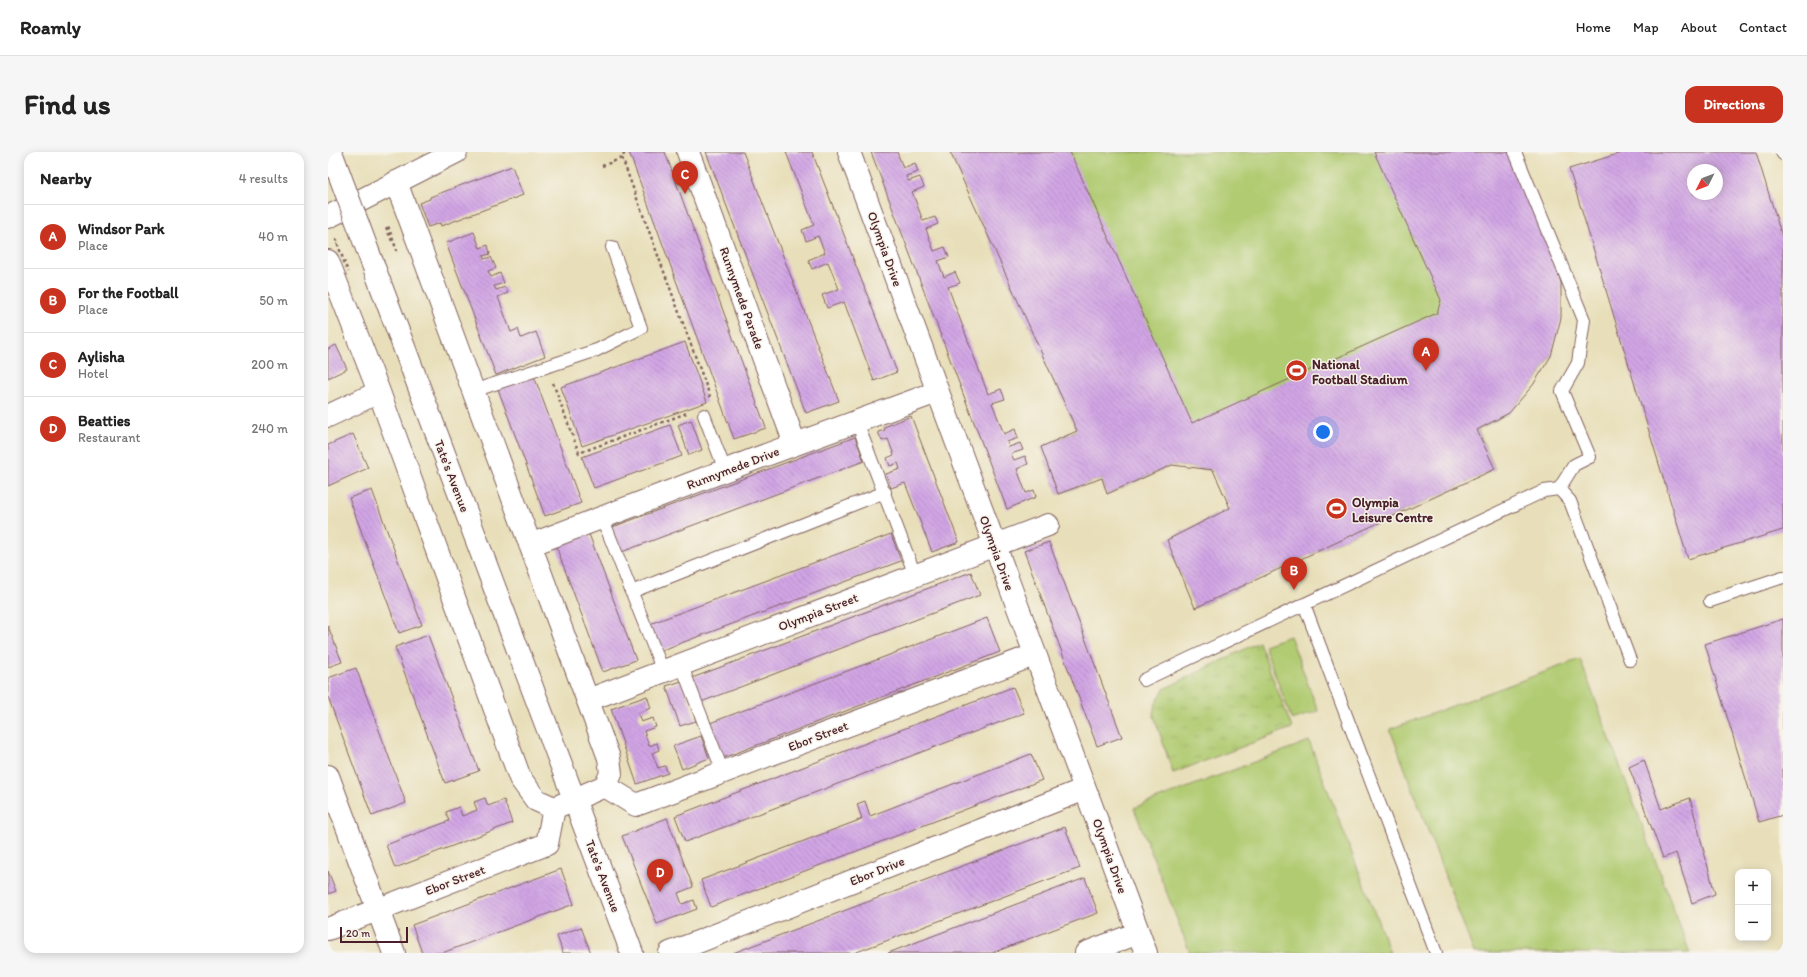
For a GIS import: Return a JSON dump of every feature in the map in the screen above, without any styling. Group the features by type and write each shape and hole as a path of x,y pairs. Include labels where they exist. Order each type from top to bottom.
{"street":[{"name":"Tate's Avenue","path":"331,152 632,953"},
{"path":"328,217 456,152"},
{"name":"Runnymede Parade","path":"688,152 795,444"},
{"name":"Olympia Drive","path":"849,152 937,392 995,544 1034,655 1146,953"},
{"path":"336,257 379,392 520,778 536,800 554,808 574,798 605,786 611,774 610,758 396,182"},
{"path":"328,416 379,392"},
{"name":"Runnymede Drive","path":"530,545 725,470 937,392"},
{"name":"Olympia Street","path":"588,700 1048,525"},
{"name":"Ebor Street","path":"605,786 636,805 1034,655"},
{"path":"328,776 394,953"},
{"name":"Ebor Drive","path":"670,953 1085,789"},
{"name":"Ebor Street","path":"328,929 548,844 554,808"},
{"path":"1086,953 1138,933"}],"lane":[{"path":"1515,152 1584,320 1578,363 1562,391 1590,457 1574,465 1559,489"},
{"path":"473,391 597,350 641,328 612,246"},
{"path":"704,415 725,470"},
{"path":"857,422 885,492 915,575"},
{"path":"1144,680 1544,491 1559,489"},
{"path":"1559,489 1570,501 1630,660"},
{"path":"631,592 885,492"},
{"path":"602,517 631,592 672,668 724,772"},
{"path":"1710,601 1783,577"},
{"path":"1304,604 1436,953"}],"path":[{"path":"602,166 622,158 625,152"},
{"path":"547,367 579,454 688,413 704,415 712,398 622,158"},
{"path":"392,241 386,227 388,226 397,251"},
{"path":"336,257 338,240 336,240 348,272"}],"green space":[{"name":"National Football Stadium","path":"950,152 1509,152 1550,244 1551,356 1533,385 1509,413 1478,430 1495,469 1195,608 1167,540 1230,508 1213,470 1172,465 1107,494 1102,478 1058,494 1041,447 1077,430"},
{"path":"1290,636 1318,711 1292,720 1264,645"},
{"path":"1259,642 1292,728 1173,773 1153,713 1157,701 1164,689"},
{"path":"1580,659 1690,953 1474,953 1390,729"},
{"path":"1309,741 1390,953 1190,953 1134,808"}],"building":[{"path":"629,152 665,152 766,428 734,439"},
{"path":"706,152 743,152 839,401 806,413"},
{"path":"786,152 812,152 897,372 874,381 844,302 827,308 822,295 839,289 828,262 812,269 808,260 825,253 818,236 806,241 802,230 814,225"},
{"path":"871,152 897,152 903,168 915,163 918,172 906,176 908,181 920,177 924,187 912,192 923,221 935,217 938,224 926,229 934,251 945,247 949,257 938,261 944,277 955,272 960,283 948,287 988,394 1001,389 1005,399 992,403 1004,434 1015,429 1018,438 1007,442 1009,447 1020,443 1023,450 1011,454 1014,460 1025,456 1028,464 1017,469 1026,493 1034,490 1036,497 1007,509"},
{"name":"National Football Stadium","path":"950,152 1070,152 1192,423 1437,313 1441,300 1374,152 1509,152 1550,244 1561,283 1561,318 1551,356 1533,385 1509,413 1477,430 1495,469 1195,608 1167,540 1230,508 1213,470 1172,465 1107,494 1102,478 1058,494 1041,447 1077,431"},
{"path":"1624,152 1756,152 1783,240 1783,530 1688,559 1569,169"},
{"path":"512,166 523,195 441,226 440,223 428,227 419,203 430,199 430,197"},
{"path":"474,232 480,248 488,245 490,254 483,256 484,259 491,257 496,268 488,271 491,277 500,273 504,283 494,286 496,290 505,287 508,293 498,297 511,332 518,329 521,338 536,332 545,356 496,375 446,243"},
{"path":"685,342 707,402 582,446 561,387"},
{"path":"336,345 347,369 328,378 328,349"},
{"path":"534,376 581,503 545,516 498,389"},
{"path":"911,416 959,542 932,552 905,483 891,488 886,474 900,469 898,463 890,466 887,458 894,455 888,439 882,441 878,432 885,430 884,427"},
{"path":"691,420 702,450 689,455 678,425"},
{"path":"670,425 682,456 594,488 582,457"},
{"path":"353,434 368,468 328,486 328,445"},
{"path":"855,437 864,461 619,553 610,528"},
{"path":"372,490 422,625 399,633 349,498"},
{"path":"589,534 636,660 603,672 556,546"},
{"path":"891,534 901,561 657,652 647,625"},
{"path":"1049,542 1122,737 1097,746 1024,551"},
{"path":"971,572 980,595 701,702 692,678"},
{"path":"987,618 1000,652 723,758 710,723"},
{"path":"1783,619 1783,815 1759,822 1705,644"},
{"path":"328,626 342,662 328,667"},
{"path":"428,635 479,771 445,783 395,647"},
{"path":"356,668 406,803 372,816 328,697 328,678"},
{"path":"682,681 696,721 680,726 666,686"},
{"path":"1013,687 1024,713 685,842 675,816"},
{"path":"647,696 651,708 638,713 641,722 653,718 656,727 644,731 649,746 657,743 659,750 652,753 658,768 665,766 668,773 637,784 611,709"},
{"path":"701,736 709,758 682,769 673,746"},
{"path":"1031,754 1042,780 711,907 701,880 862,819 857,804 865,801 870,816"},
{"path":"1644,760 1661,809 1690,798 1715,894 1692,903 1676,853 1663,858 1629,767"},
{"path":"485,798 488,806 504,800 512,823 395,868 386,845 449,821 446,812 459,807 462,816 477,810 474,802"},
{"path":"667,818 693,887 678,893 682,904 694,900 697,909 657,924 622,836"},
{"path":"1065,827 1080,868 854,953 733,953"},
{"path":"561,869 574,904 442,953 422,953 412,925"},
{"path":"328,871 336,891 328,894"},
{"path":"1085,878 1098,913 992,953 888,953"},
{"path":"581,927 591,953 563,953 557,936"}],"place":[{"name":"Aylisha","path":"685,194"},
{"name":"National Football Stadium","path":"1296,371"},
{"name":"Windsor Park","path":"1426,371"},
{"name":"Olympia Leisure Centre","path":"1337,509"},
{"name":"For the Football","path":"1294,590"},
{"name":"Beatties","path":"660,892"}]}
